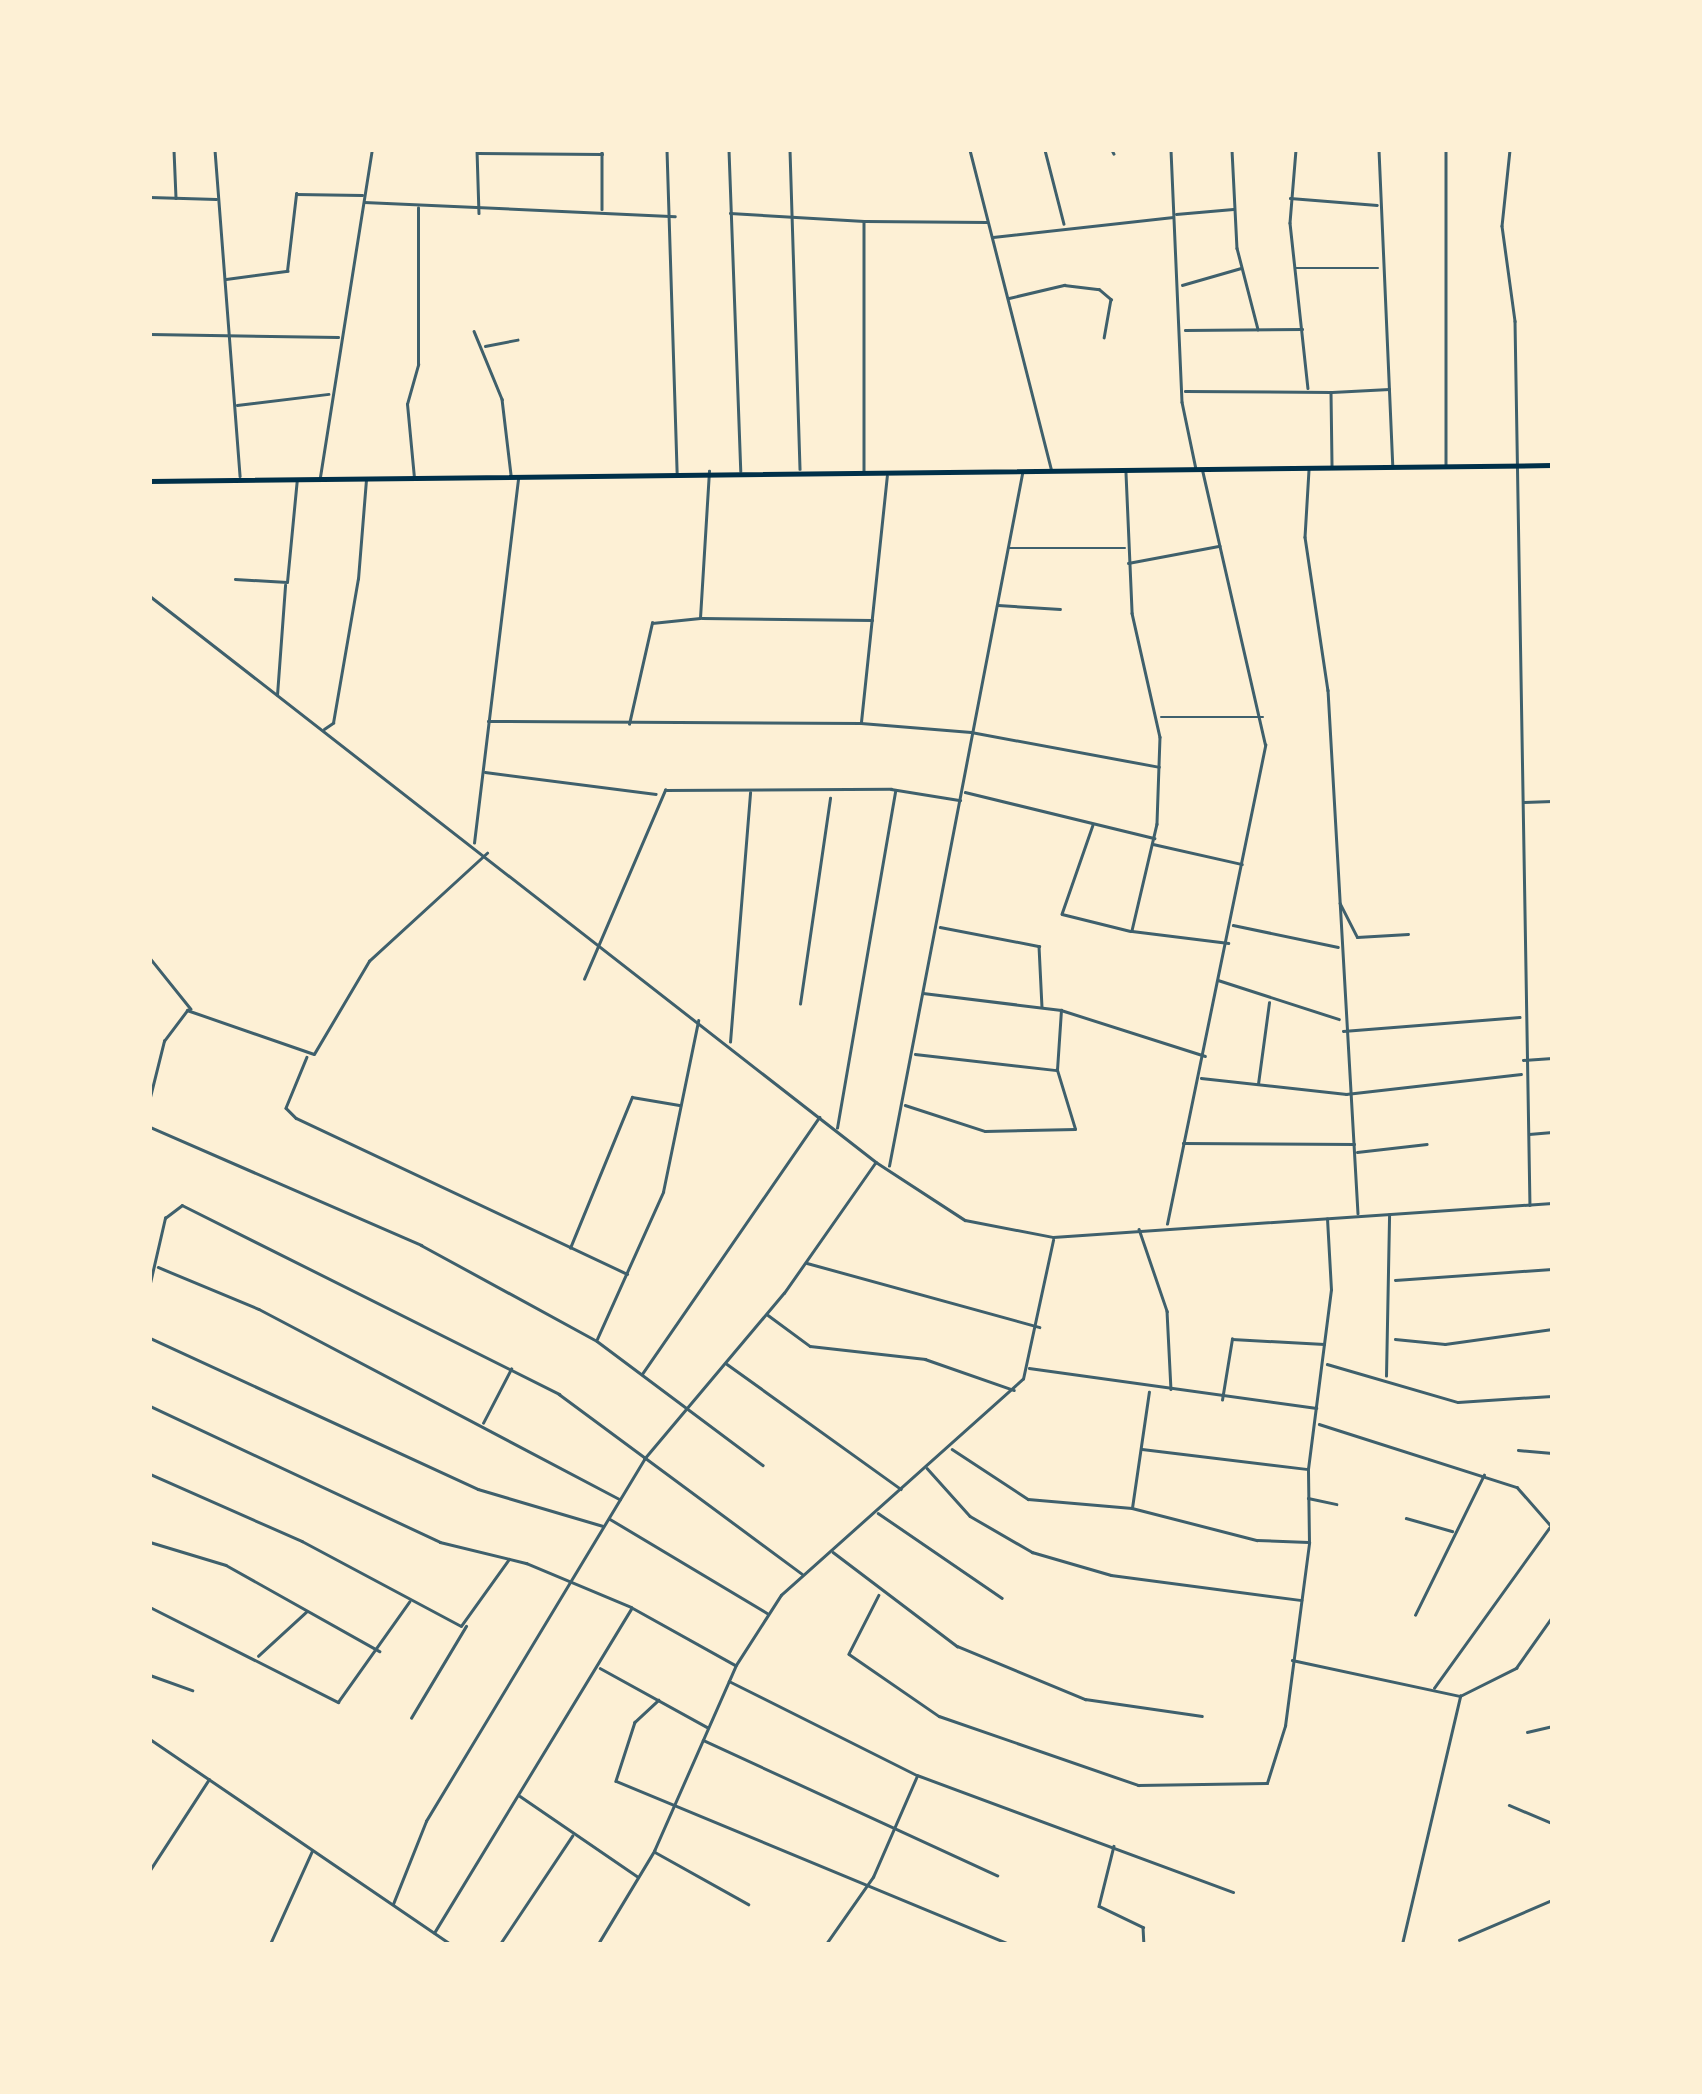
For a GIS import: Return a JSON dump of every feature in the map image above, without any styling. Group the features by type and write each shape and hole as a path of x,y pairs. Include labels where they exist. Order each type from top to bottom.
{"main road":[{"path":"150,481 709,471 1126,472 1552,465"}],"street":[{"path":"174,150 176,200"},
{"path":"214,150 240,478"},
{"path":"320,479 330,394 372,150"},
{"path":"667,150 677,472"},
{"path":"728,150 740,471"},
{"path":"790,150 800,470"},
{"path":"970,150 1053,472"},
{"path":"1045,150 1064,226"},
{"path":"1167,1226 1244,864 1264,717 1199,470 1183,391 1183,330 1170,150"},
{"path":"1232,150 1241,268 1258,329"},
{"path":"1296,150 1289,198 1308,388"},
{"path":"1378,150 1378,268 1393,467"},
{"path":"1446,150 1446,467"},
{"path":"1510,150 1502,226 1515,321 1522,1074 1530,1205"},
{"path":"479,214 477,152 602,152 602,211"},
{"path":"224,280 287,271 296,194 363,196"},
{"path":"150,197 218,199"},
{"path":"1289,198 1378,205"},
{"path":"362,202 479,214 602,211 668,212 674,216"},
{"path":"414,479 407,404 418,365 418,206"},
{"path":"992,238 1064,226 1234,208"},
{"path":"730,213 864,221 988,222"},
{"path":"864,221 864,472"},
{"path":"1180,286 1241,268"},
{"path":"1295,268 1378,268"},
{"path":"1007,298 1064,285 1098,289 1112,308 1104,337"},
{"path":"1183,330 1303,329"},
{"path":"474,331 487,346 505,412 515,475 474,844"},
{"path":"150,334 340,338"},
{"path":"1183,391 1390,389"},
{"path":"1331,392 1332,466"},
{"path":"234,405 330,394"},
{"path":"1309,468 1305,537 1328,690 1341,1019 1346,1094 1356,1152 1358,1214"},
{"path":"700,618 709,471"},
{"path":"860,723 887,471"},
{"path":"888,1168 914,1054 922,992 938,927 1022,471"},
{"path":"1126,472 1127,564 1159,718 1154,841 1132,931"},
{"path":"278,696 297,478"},
{"path":"322,730 333,723 366,480"},
{"path":"1127,564 1219,546"},
{"path":"1009,548 1126,548"},
{"path":"235,579 285,585"},
{"path":"150,596 488,852 598,944 876,1162 965,1220 1053,1237 1167,1226 1552,1203"},
{"path":"997,605 1060,609"},
{"path":"629,726 652,623 700,618 872,620"},
{"path":"1159,718 1264,717"},
{"path":"488,721 629,726 860,723 971,732 1159,767"},
{"path":"482,772 657,794 895,790 962,800"},
{"path":"836,1129 895,790"},
{"path":"729,1045 750,791"},
{"path":"963,792 1244,864"},
{"path":"584,979 657,794"},
{"path":"800,1004 831,794"},
{"path":"1522,802 1552,802"},
{"path":"1092,825 1062,914 1132,931 1228,943"},
{"path":"488,852 369,961 308,1056 286,1108 296,1118 627,1274"},
{"path":"1338,903 1350,909 1357,937 1408,934"},
{"path":"1232,925 1340,948"},
{"path":"938,927 1038,946 1042,1007"},
{"path":"150,958 192,1010 308,1056"},
{"path":"1217,979 1269,1000 1341,1019"},
{"path":"922,992 1060,1010 1205,1056"},
{"path":"1258,1086 1269,1000"},
{"path":"150,1097 164,1041 192,1010"},
{"path":"903,1105 985,1132 1069,1132 1057,1070 1060,1010"},
{"path":"1342,1032 1522,1017"},
{"path":"597,1341 663,1192 698,1021"},
{"path":"914,1054 1057,1070"},
{"path":"1522,1060 1552,1058"},
{"path":"1198,1077 1346,1094 1522,1074"},
{"path":"570,1248 632,1096 681,1106"},
{"path":"642,1376 820,1116"},
{"path":"150,1127 421,1244 597,1341 682,1410 763,1464"},
{"path":"1526,1134 1552,1132"},
{"path":"1182,1143 1355,1144"},
{"path":"1356,1152 1426,1144"},
{"path":"392,1904 426,1821 644,1459 768,1314 876,1162"},
{"path":"150,1284 166,1218 182,1205 511,1368 796,1561 803,1575"},
{"path":"1386,1376 1393,1339 1389,1214"},
{"path":"879,1595 846,1646 858,1661 939,1716 1125,1778 1267,1783 1302,1600 1309,1542 1308,1469 1326,1364 1327,1217"},
{"path":"1139,1228 1166,1311 1171,1390"},
{"path":"598,1944 654,1851 736,1665 768,1613 803,1575 1015,1390 1029,1368 1053,1237"},
{"path":"806,1263 1039,1327"},
{"path":"157,1266 482,1424 620,1499"},
{"path":"1393,1280 1552,1269"},
{"path":"768,1314 810,1346 925,1359 1015,1390"},
{"path":"1393,1339 1445,1344 1552,1329"},
{"path":"150,1338 478,1489 604,1527"},
{"path":"1222,1400 1232,1339 1326,1344"},
{"path":"726,1363 901,1489"},
{"path":"1326,1364 1386,1376 1475,1404 1552,1396"},
{"path":"482,1424 511,1368"},
{"path":"1029,1368 1150,1391 1171,1390 1222,1400 1318,1408"},
{"path":"1132,1508 1150,1391"},
{"path":"150,1406 440,1542 510,1558 632,1607 736,1665"},
{"path":"1318,1423 1485,1474 1525,1492 1551,1526 1434,1688"},
{"path":"950,1447 1028,1499 1132,1508 1257,1540 1309,1542"},
{"path":"1142,1449 1308,1469"},
{"path":"1518,1450 1552,1453"},
{"path":"926,1468 970,1516 1032,1552 1111,1575 1302,1600"},
{"path":"150,1474 466,1626"},
{"path":"1416,1615 1453,1532 1471,1516 1485,1474"},
{"path":"1308,1498 1336,1504"},
{"path":"876,1512 1002,1598"},
{"path":"609,1518 768,1613"},
{"path":"1406,1518 1453,1532"},
{"path":"150,1542 226,1565 366,1651 380,1650"},
{"path":"832,1551 879,1595 957,1646 1085,1699 1202,1716"},
{"path":"411,1718 510,1558"},
{"path":"150,1607 333,1702 380,1650 410,1600"},
{"path":"434,1933 632,1607"},
{"path":"257,1657 306,1612"},
{"path":"1290,1660 1460,1696 1516,1668 1552,1617"},
{"path":"598,1668 708,1728"},
{"path":"150,1675 192,1690"},
{"path":"729,1681 918,1774 1233,1892"},
{"path":"1402,1944 1460,1696"},
{"path":"660,1700 636,1722 616,1780 675,1800 1009,1944"},
{"path":"1528,1732 1552,1726"},
{"path":"150,1739 450,1944"},
{"path":"702,1740 997,1875"},
{"path":"826,1944 867,1884 918,1774"},
{"path":"150,1870 210,1778"},
{"path":"518,1795 638,1877"},
{"path":"1509,1805 1552,1822"},
{"path":"500,1944 573,1835"},
{"path":"1114,1845 1099,1906 1143,1927 1144,1944"},
{"path":"270,1944 313,1850"},
{"path":"654,1851 748,1904"},
{"path":"1458,1940 1552,1900"},
{"path":"979,1944 981,1935"}]}
